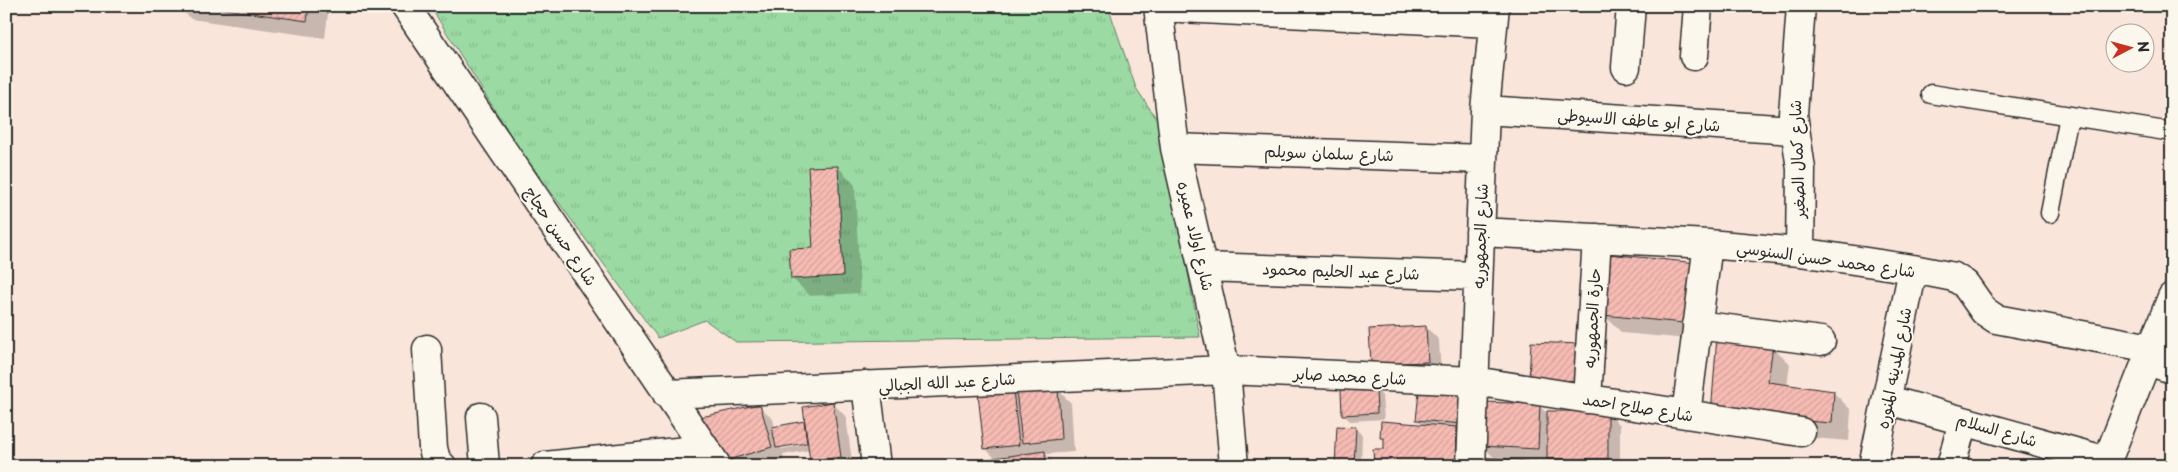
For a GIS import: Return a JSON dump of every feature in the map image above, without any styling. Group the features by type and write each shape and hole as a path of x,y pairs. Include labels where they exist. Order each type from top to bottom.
{"street":[{"name":"شارع حسن حجاج","path":"405,6 711,458"},
{"path":"1626,67 1631,6"},
{"path":"1694,56 1698,6"},
{"name":"شارع كمال الصغير","path":"1800,252 1801,169 1793,130 1801,6"},
{"path":"1158,7 1494,14"},
{"name":"شارع اولاد عميره","path":"1158,7 1175,148 1204,266 1226,370 1234,466"},
{"name":"شارع الجمهوريه","path":"1471,466 1485,110 1494,14"},
{"name":"شارع ابو عاطف الاسيوطى","path":"1485,110 1793,130"},
{"name":"شارع سلمان سويلم","path":"1175,148 1483,159"},
{"name":"شارع محمد حسن السنوسي","path":"1480,232 1708,244 1800,252 1913,269 1954,278 1965,284 1984,311 1996,319 2157,359"},
{"name":"حارة الجمهوريه","path":"1587,399 1597,238"},
{"path":"1686,414 1708,244"},
{"name":"شارع عبد الحليم محمود","path":"1204,266 1478,276"},
{"name":"شارع المدينه المنوره","path":"1873,466 1888,400 1913,269"},
{"path":"2106,464 2157,359 2172,297"},
{"path":"1697,325 1821,341"},
{"path":"427,349 433,448 436,460 442,466"},
{"name":"شارع عبد الله الجبالي","path":"667,394 1226,370"},
{"name":"شارع محمد صابر","path":"1226,370 1474,382"},
{"name":"شارع صلاح احمد","path":"1474,382 1801,432"},
{"path":"866,386 876,466"},
{"name":"شارع السلام","path":"1888,400 2106,464"},
{"path":"481,417 485,466"},
{"path":"1951,466 1963,421"},
{"path":"545,466 711,458"}],"lane":[{"path":"1931,94 2172,132"},
{"path":"2050,213 2069,116"}],"green space":[{"path":"430,6 1108,6 1136,88 1160,124 1200,337 736,342 705,320 658,338 518,147"}],"building":[{"path":"204,6 309,6 307,21"},
{"path":"838,166 843,276 791,279 789,249 813,248 808,167"},
{"path":"1608,254 1698,263 1693,324 1603,315"},
{"path":"1426,326 1428,362 1371,364 1369,329"},
{"path":"1717,336 1773,345 1768,382 1834,391 1832,423 1711,414"},
{"path":"1531,342 1579,344 1578,381 1529,379"},
{"path":"1420,383 1466,385 1463,424 1416,420"},
{"path":"1376,388 1377,413 1342,415 1341,390"},
{"path":"1058,389 1061,439 1022,443 1016,390"},
{"path":"1013,390 1019,445 984,449 978,394"},
{"path":"833,402 841,457 810,461 803,407"},
{"path":"1483,402 1540,404 1538,449 1481,446"},
{"path":"760,404 772,447 728,460 701,417"},
{"path":"1547,411 1608,411 1608,459 1547,459"},
{"path":"804,421 807,443 776,448 772,427"},
{"path":"1381,421 1457,427 1456,466 1374,466 1373,449 1384,449 1384,438 1380,438"},
{"path":"1337,426 1356,427 1354,466 1335,466"},
{"path":"1045,451 1046,466 980,466 980,460"},
{"path":"873,456 875,466 825,466"},
{"path":"1482,457 1537,462 1537,466 1482,466"},
{"path":"1541,462 1608,466 1541,466"}]}
